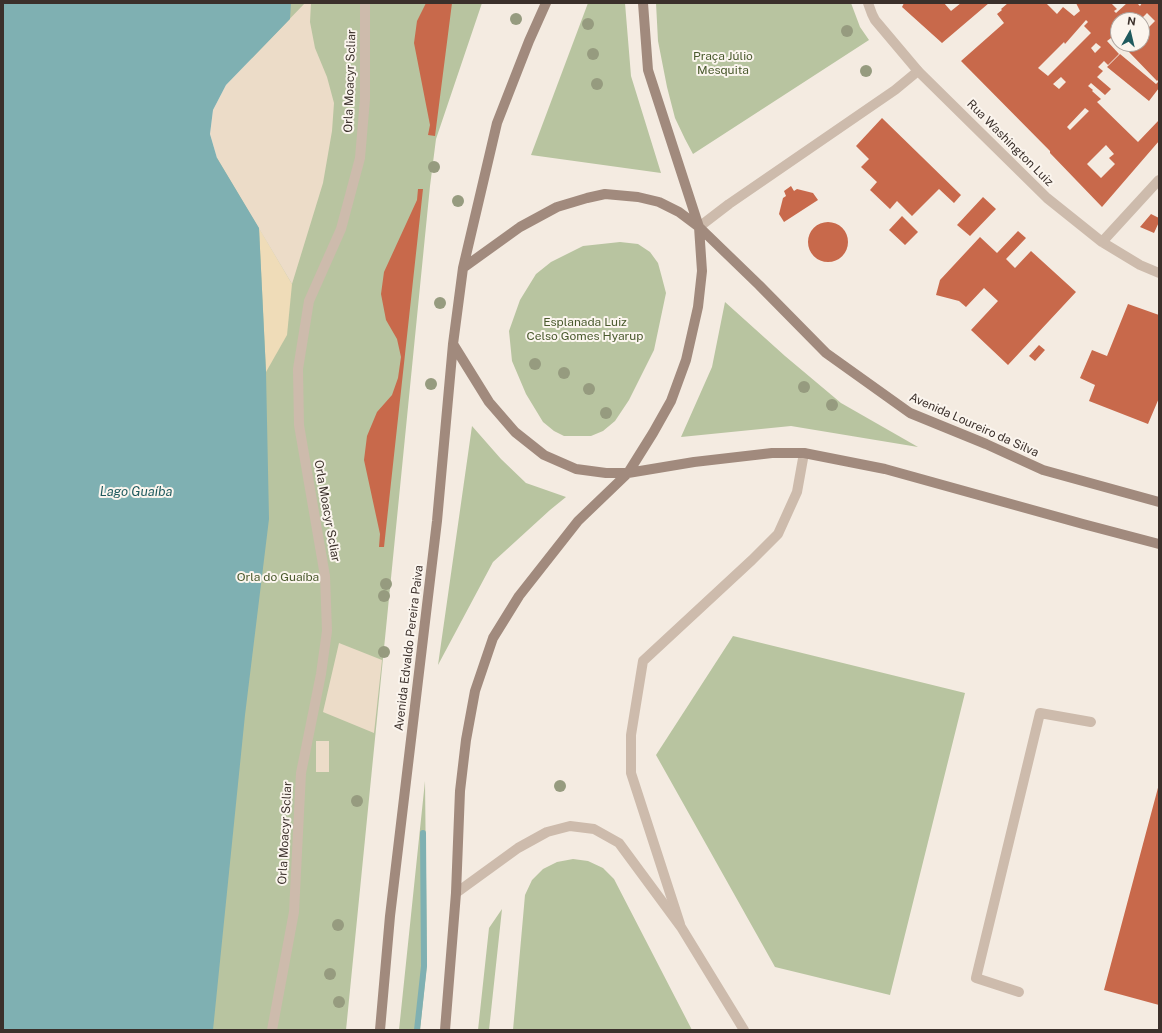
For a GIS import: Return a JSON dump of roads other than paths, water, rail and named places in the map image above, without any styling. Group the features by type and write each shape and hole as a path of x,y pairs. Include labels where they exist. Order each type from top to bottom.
{"main road":[{"name":"Avenida Edvaldo Pereira Paiva","path":"380,1030 390,916 437,521 453,344 463,268 497,123 529,41 546,3"},
{"path":"445,1030 456,893 460,791 466,740 475,691 493,638 519,596 578,521 628,473 653,433 671,401 686,360 698,307 702,271 699,227 648,70 643,3"},
{"name":"Avenida Loureiro da Silva","path":"463,268 520,227 557,207 605,194 638,197 659,202 679,212 699,227 826,353 910,413 986,444 1043,470 1159,502"},
{"path":"453,344 489,402 514,432 544,455 576,469 606,473 628,473 694,462 772,452 804,454 885,469 1159,544"}],"street":[{"name":"Orla Moacyr Scliar","path":"272,1030 294,912 301,773 322,674 327,631 325,576 299,425 298,369 309,301 341,229 360,158 365,99 365,3"},
{"name":"Rua Washington Luiz","path":"868,3 876,20 918,71 1047,198 1102,242 1140,265 1159,273"},
{"path":"699,227 735,200 895,90 918,71"},
{"path":"1102,242 1159,180"},
{"path":"681,927 631,773 631,735 643,662 778,534 797,492 804,454"},
{"path":"1019,992 976,978 1040,713 1091,722"},
{"path":"456,893 518,848 547,832 570,826 594,829 619,843 681,927 744,1030"}],"water":[{"name":"Lago Guaíba","path":"3,3 291,3 290,19 226,85 213,110 210,134 217,158 259,228 266,372 269,519 245,715 213,1030 3,1030"}],"waterway":[{"path":"417,1030 424,966 423,833"}],"park label":[{"name":"Praça Júlio Mesquita","path":"723,63"},
{"name":"Esplanada Luiz Celso Gomes Hyarup","path":"585,329"},
{"name":"Orla do Guaíba","path":"278,577"}]}
